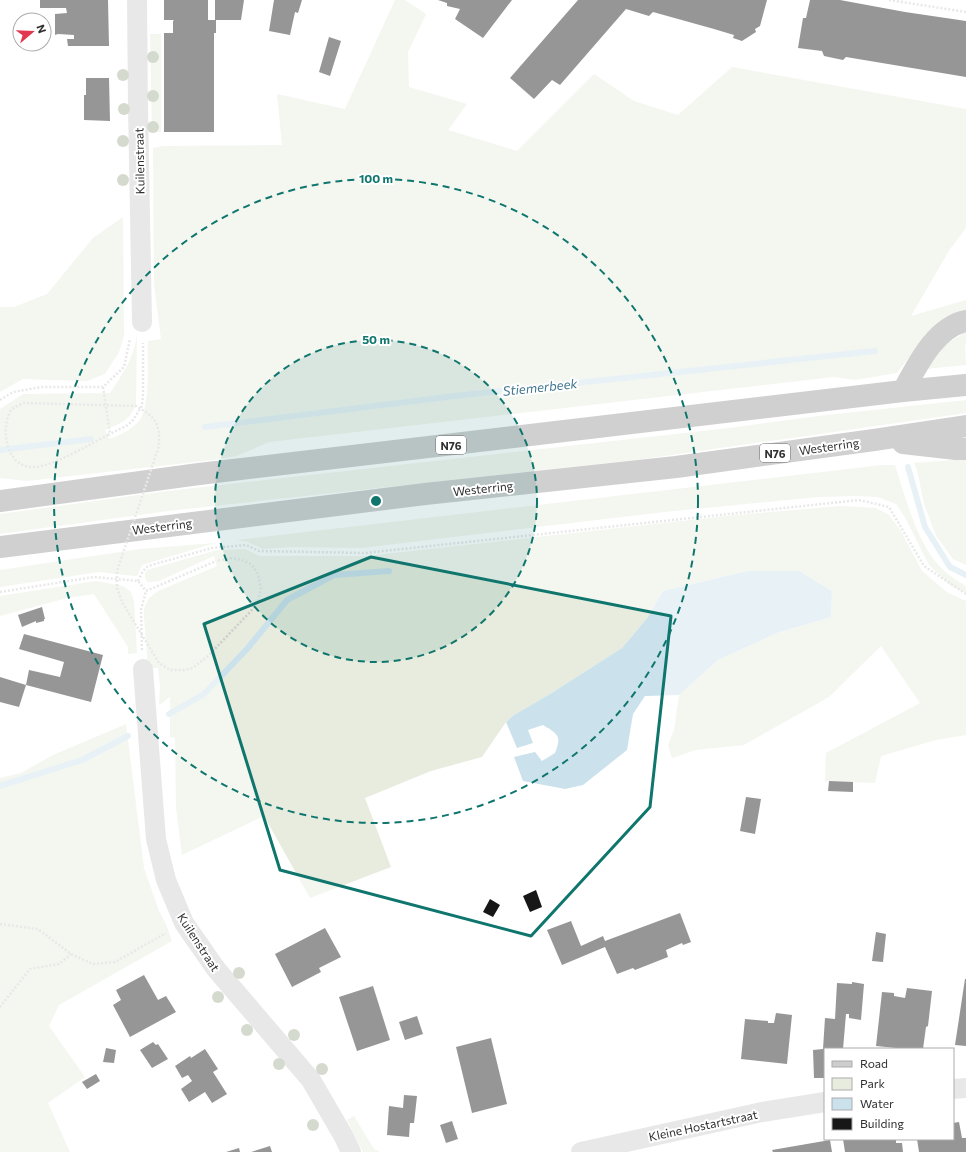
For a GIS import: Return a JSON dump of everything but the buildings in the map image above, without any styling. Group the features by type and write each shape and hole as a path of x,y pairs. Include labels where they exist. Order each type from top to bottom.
{"highway":[{"path":"902,391 922,357 935,339 959,322 966,321"},
{"name":"N76","path":"0,501 200,474 902,391 966,386"},
{"name":"Westerring","path":"0,547 425,494 676,467 966,426"},
{"path":"874,440 966,449"}],"street":[{"name":"Kuilenstraat","path":"137,0 142,330"},
{"name":"Kuilenstraat","path":"143,669 156,839 166,880 184,923 216,969 311,1080 352,1152"},
{"path":"954,1089 966,1088"},
{"name":"Kleine Hostartstraat","path":"581,1152 762,1112 824,1102"}],"path":[{"path":"889,0 919,6 966,12"},
{"path":"0,400 13,392 41,387 103,387 124,367 132,330 142,330 143,396 142,406 133,420 109,434 48,464 31,467 14,460 6,446 3,435 3,428 10,411 24,403 136,406 150,414 157,425 159,446 117,571 117,588 122,602 159,663 170,670 177,671 193,668 208,656 251,611 258,600 262,589 258,574 252,565 245,561 233,558 216,561 146,591"},
{"path":"103,387 109,434"},
{"path":"138,581 143,571 148,566 219,548 246,545 259,551 365,553 859,500 888,507 924,566 966,594"},
{"path":"0,592 94,577 138,581 146,591"},
{"path":"143,669 141,610 146,591"},
{"path":"0,924 38,929 71,954 93,964 114,962 167,932"},
{"path":"0,1007 30,969 59,964 71,954"}],"highlighted area":[{"path":"371,557 671,616 650,807 531,936 280,870 204,624"}],"green space":[{"path":"395,0 405,0 426,14 408,52 409,87 467,104 448,130 517,151 594,74 634,101 678,115 732,67 966,109 966,228 950,249 911,316 966,300 966,313 928,334 897,373 855,380 834,377 269,442 237,456 212,460 27,481 0,478 0,409 23,394 110,393 124,372 131,357 137,332 136,404 134,410 128,418 105,430 110,439 133,427 143,414 147,394 148,341 161,339 154,284 153,148 163,146 282,145 277,94 345,109"},
{"path":"150,34 161,34 161,132 152,132"},
{"path":"123,217 124,336 119,352 105,374 87,381 23,379 0,392 0,307 14,307 47,294 93,238"},
{"path":"966,332 966,365 925,369 941,347"},
{"path":"966,400 966,413 644,459 168,511 0,534 0,514 168,491"},
{"path":"966,459 966,565 953,559 936,536 924,504 917,470 914,463"},
{"path":"882,465 895,465 911,515 928,551 945,572 966,586 966,593 950,585 929,565 906,519 896,504 878,497 818,497 664,512 362,548 291,547 263,549 248,542 237,540"},
{"path":"840,506 876,508 889,515 901,531 922,571 948,593 966,601 966,735 936,740 881,756 875,783 825,781 826,753 920,703 881,646 829,697 744,745 696,750 672,758 668,745 674,730 679,695 718,660 777,633 831,617 832,591 799,571 747,571 663,591 648,617 622,648 514,715 506,722 482,757 431,771 365,798 391,867 310,898 264,816 182,855 176,807 175,738 170,737 170,697 159,705 160,686 158,668 148,668 144,608 149,598 158,591 217,566 214,556 159,581 148,582 145,578 145,573 147,570 217,550 245,549 260,556 367,556 735,515"},
{"path":"215,543 142,565 137,576 99,572 0,587 0,570 140,549"},
{"path":"96,581 123,586 131,592 134,601 137,653 128,654 128,647 94,594 67,598 0,616 0,596"},
{"path":"126,724 144,868 159,911 166,924 172,941 59,1005 49,1026 85,1077 48,1103 70,1152 0,1152 0,778 21,773 53,755"},
{"path":"354,1116 374,1149 380,1152 363,1152 347,1120"}],"water":[{"path":"747,571 799,571 832,591 831,617 777,633 718,660 679,695 645,696 633,714 627,750 583,785 565,789 523,781 514,757 535,752 542,761 555,753 558,739 555,733 543,725 528,730 533,743 517,748 506,722 514,715 622,648 648,617 663,591"}],"waterway":[{"name":"Stiemerbeek","path":"205,427 455,396 875,351"},
{"name":"Stiemerbeek","path":"0,450 91,439"},
{"name":"Stiemerbeek","path":"908,467 925,527 950,567 966,575"},
{"path":"169,714 204,694 247,649 287,600 334,575 389,571"},
{"path":"0,786 82,760 128,736"}]}
